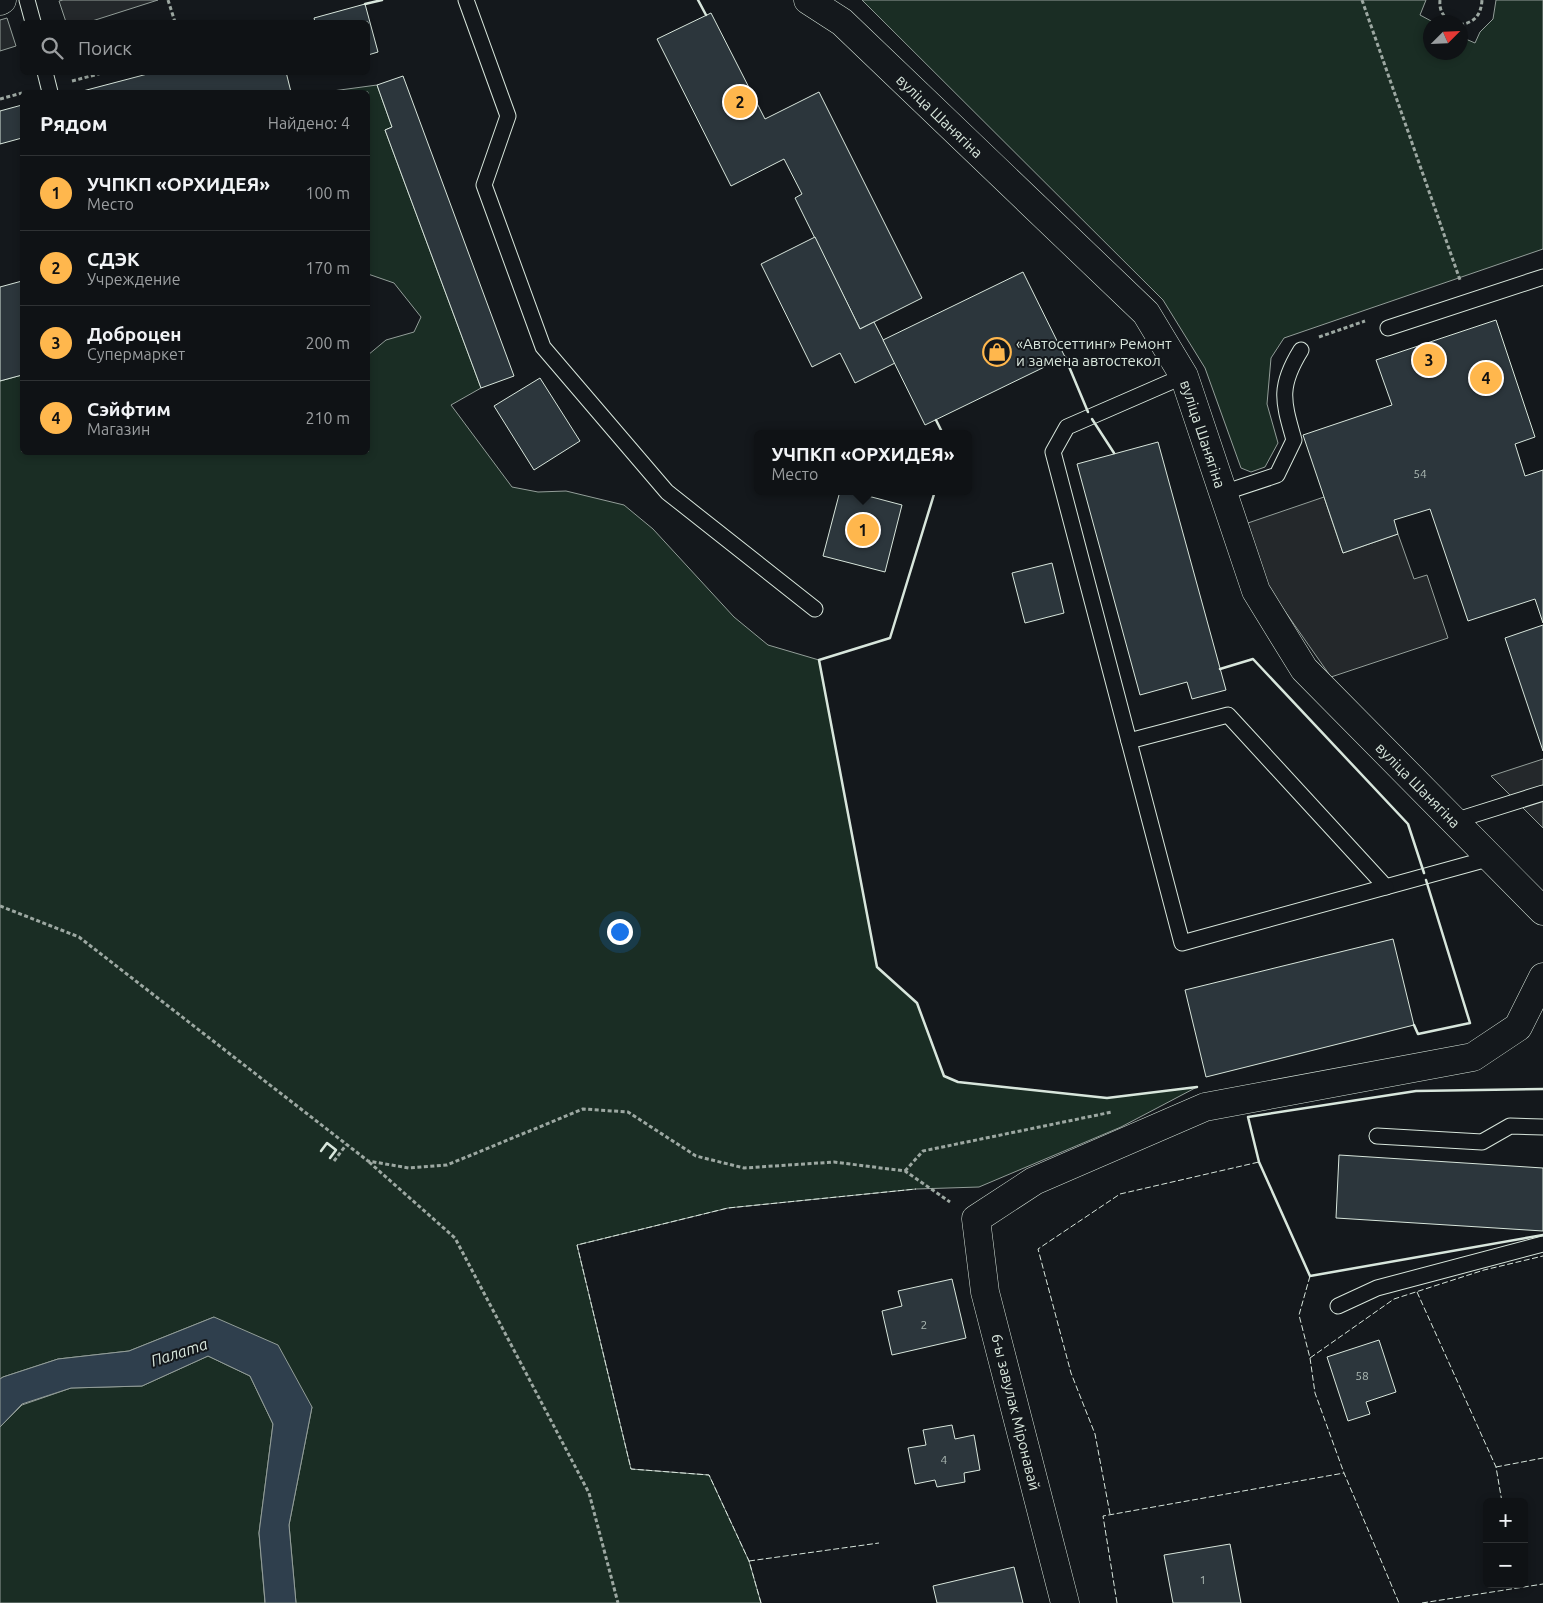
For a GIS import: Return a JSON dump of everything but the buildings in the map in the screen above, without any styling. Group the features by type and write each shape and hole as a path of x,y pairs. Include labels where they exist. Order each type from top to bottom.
{"street":[{"name":"вуліца Шанягіна","path":"808,0 842,22 1146,313 1184,376 1256,591 1304,669 1543,911"},
{"path":"976,1219 1034,1181 1204,1107 1473,1057 1518,1027 1543,977"},
{"name":"6-ы завулак Міронавай","path":"976,1219 985,1292 1065,1603"}],"lane":[{"path":"27,0 32,20"},
{"path":"466,0 508,116 484,186 543,347 667,492 815,609"},
{"path":"46,75 50,90"},
{"path":"1388,328 1543,277"},
{"path":"1223,493 1277,475 1294,440 1284,402 1288,370 1301,350"},
{"path":"1184,376 1067,427 1053,452 1182,943 1491,858"},
{"path":"1129,741 1228,715 1386,887"},
{"path":"1454,822 1543,793"},
{"path":"1378,1136 1482,1142 1510,1126 1543,1127"},
{"path":"1338,1306 1377,1288 1543,1244"}],"path":[{"path":"168,0 174,20"},
{"path":"1362,0 1467,302"},
{"path":"1440,0 1439,7 1443,15"},
{"path":"1468,23 1477,18 1482,9 1482,0"},
{"path":"0,99 20,94"},
{"path":"1301,350 1312,339 1369,319 1388,328"},
{"path":"0,906 79,937 368,1161 455,1238 589,1493 618,1603"},
{"path":"368,1161 409,1168 447,1165 583,1109 628,1112 696,1156 744,1168 834,1162 905,1172 976,1219"},
{"path":"905,1172 923,1151 1119,1110"},
{"path":"334,1161 346,1145"}],"green space":[{"path":"862,0 1426,0 1420,15 1423,17 1423,60 1468,60 1468,40 1475,43 1480,32 1493,19 1496,0 1543,0 1543,249 1284,338 1271,358 1267,404 1278,443 1265,467 1251,472 1241,468 1205,368 1163,300"},
{"path":"377,85 392,127 385,130 481,388 451,405 512,487 538,492 566,491 624,505 653,529 734,617 768,645 819,660 877,967 917,1003 944,1076 958,1082 1107,1098 1197,1087 1121,1127 979,1187 916,1189 728,1208 577,1245 631,1469 709,1475 749,1561 761,1603 296,1603 289,1525 312,1407 214,1317 129,1351 58,1359 0,1379 0,381 20,376 20,455 370,455 370,353 386,340 414,332 421,317 394,283 370,275 370,90 340,90"},
{"path":"208,1356 250,1376 273,1424 259,1533 265,1603 0,1603 0,1427 22,1405 71,1388 142,1386"}],"shaded area":[{"path":"158,0 95,20 65,20 59,1"},
{"path":"7,18 16,46 0,51 0,20"},
{"path":"1324,497 1343,553 1398,534 1414,579 1427,575 1448,638 1331,677 1263,580 1245,524"},
{"path":"1543,759 1543,828 1491,776"}],"water":[{"name":"Палата","path":"214,1317 278,1345 312,1407 289,1525 296,1603 265,1603 259,1533 273,1424 250,1376 208,1356 142,1386 71,1388 22,1404 0,1427 0,1379 3,1377 58,1359 129,1351"}],"fence":[{"path":"1110,1514 1095,1434 1071,1373 1038,1249 1120,1194 1259,1162"},
{"path":"761,1603 749,1561 709,1475 631,1469 577,1245 728,1208 916,1189"},
{"path":"1310,1276 1299,1315 1310,1358 1394,1299 1484,1270 1543,1256"},
{"path":"1417,1292 1496,1467 1501,1498"},
{"path":"1310,1358 1315,1393 1344,1473 1399,1603"},
{"path":"1496,1467 1543,1458"},
{"path":"1117,1603 1103,1516 1344,1473"},
{"path":"749,1561 879,1543"},
{"path":"1422,1603 1543,1584"}],"wall":[{"path":"365,4 382,0"},
{"path":"698,0 706,15"},
{"path":"1065,357 1088,412"},
{"path":"1092,419 1114,453"},
{"path":"936,420 941,430"},
{"path":"934,495 890,638 819,660 877,967 917,1003 944,1076 958,1082 1107,1098 1197,1087"},
{"path":"1220,669 1253,659 1408,824 1424,873"},
{"path":"1414,1025 1418,1034 1470,1023 1426,880"},
{"path":"1543,1089 1416,1091 1248,1117 1259,1162 1310,1276 1543,1235"},
{"path":"321,1151 327,1143 336,1150 330,1158"}],"place":[{"name":"СДЭК","path":"740,102"},
{"name":"«Автосеттинг» Ремонт и замена автостекол","path":"997,352"},
{"name":"Доброцен","path":"1429,360"},
{"name":"Сэйфтим","path":"1486,378"},
{"name":"УЧПКП «ОРХИДЕЯ»","path":"863,530"}]}
